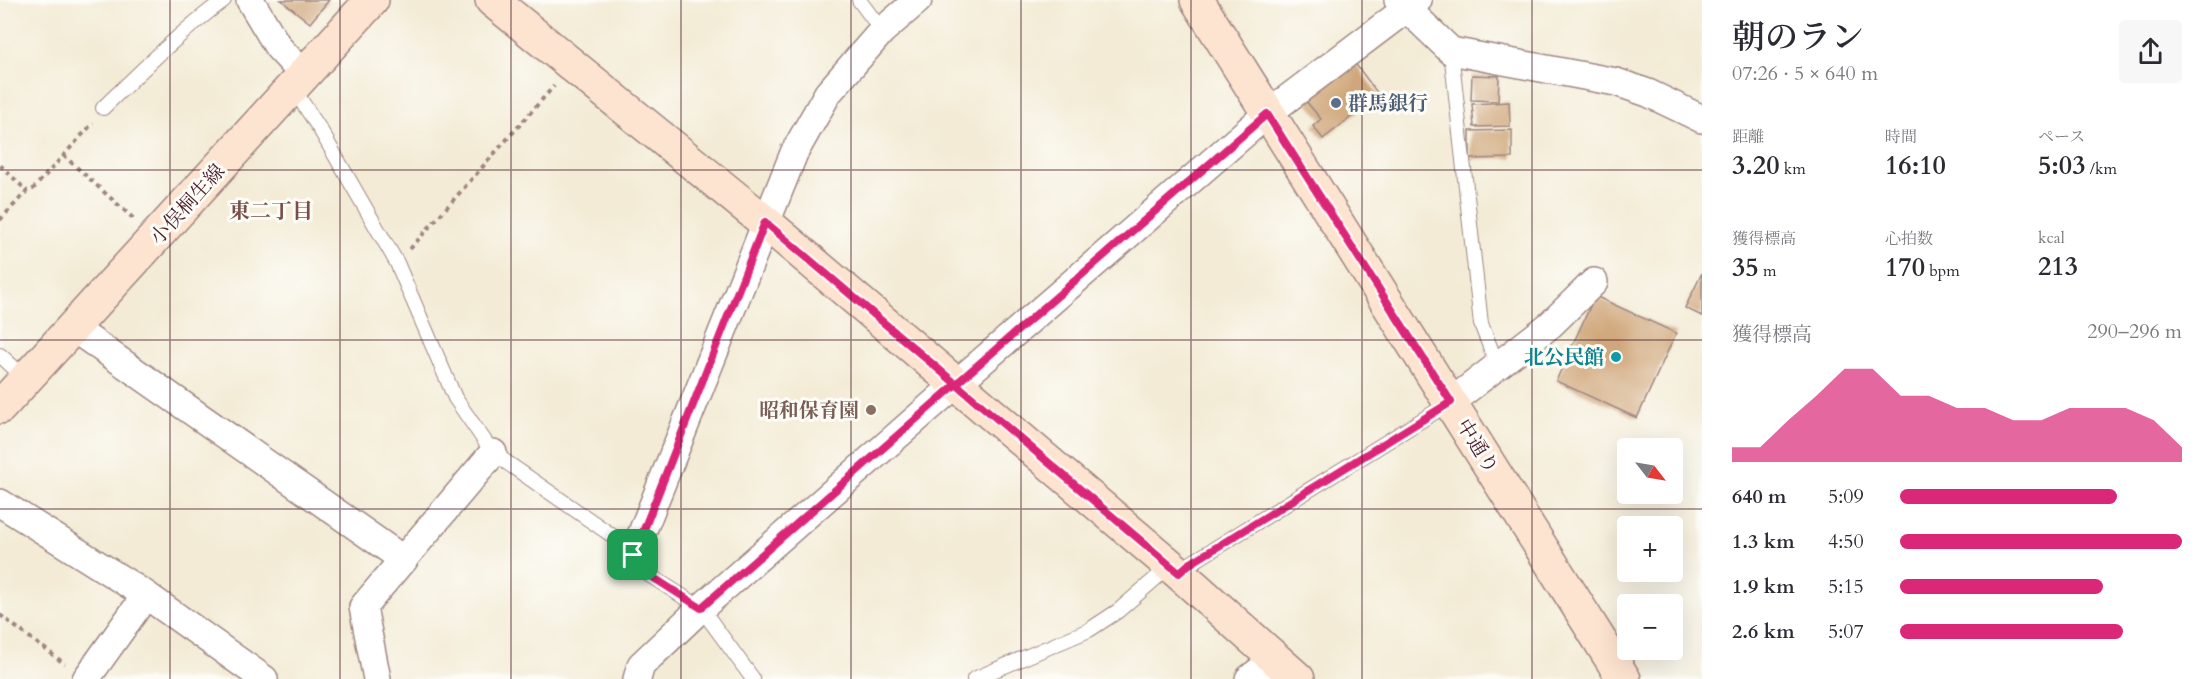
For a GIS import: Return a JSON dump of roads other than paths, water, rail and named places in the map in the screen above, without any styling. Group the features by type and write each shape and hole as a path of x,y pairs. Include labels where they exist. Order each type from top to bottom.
{"street":[{"path":"250,0 298,82"},
{"name":"小俣桐生線","path":"0,407 372,0"},
{"path":"492,0 765,222 1287,669"},
{"path":"633,555 794,153 828,93 882,31 918,0"},
{"name":"中通り","path":"1197,0 1624,679"},
{"path":"637,679 641,665 701,608 956,384 1267,114 1407,3 1450,51 1616,82 1648,93 1702,119"},
{"path":"1451,402 1550,324 1594,282"},
{"path":"73,328 404,560"},
{"path":"377,679 363,607 494,453"},
{"path":"0,503 146,595 264,679"},
{"path":"76,672 146,595"},
{"path":"1249,679 1287,669"}],"lane":[{"path":"103,108 173,40 224,0"},
{"path":"859,0 882,31"},
{"path":"1450,51 1481,324 1498,367"},
{"path":"298,82 321,130 397,263 455,398 494,453 620,541 646,573 701,608 753,679"},
{"path":"0,355 26,379"},
{"path":"974,679 1089,630 1174,570 1188,565 1451,402"}],"place":[{"name":"群馬銀行","path":"1336,103"},
{"name":"北公民館","path":"1616,357"},
{"name":"昭和保育園","path":"871,410"}],"district":[{"name":"東二丁目","path":"271,211"}]}
